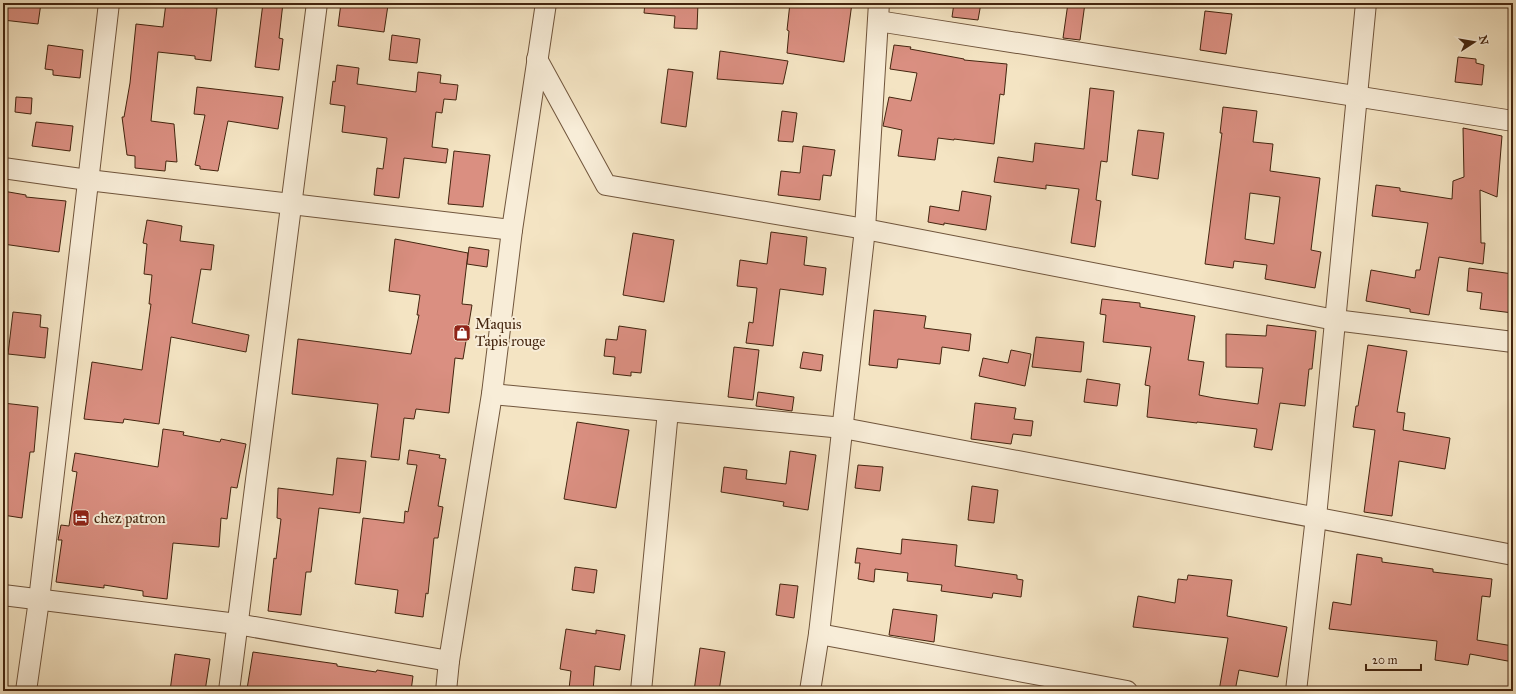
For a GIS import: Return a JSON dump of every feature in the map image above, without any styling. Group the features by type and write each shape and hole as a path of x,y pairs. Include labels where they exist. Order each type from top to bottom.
{"street":[{"path":"26,691 39,600 109,3"},
{"path":"229,691 317,3"},
{"path":"446,691 449,661 492,394 512,230 546,3"},
{"path":"1296,691 1316,517 1366,3"},
{"path":"810,691 819,634 865,229 879,12 1357,97 1513,121"},
{"path":"537,59 606,185 865,229 1335,320 1513,342"},
{"path":"3,168 88,180 512,230"},
{"path":"492,394 843,428 1513,555"},
{"path":"641,691 668,411"},
{"path":"3,595 237,624 449,661"},
{"path":"819,634 1127,691"}],"building":[{"path":"3,3 41,3 38,24 3,20"},
{"path":"166,3 180,3 217,8 211,61 195,59 195,56 158,52 151,121 174,124 177,162 166,161 165,171 135,168 135,156 127,155 122,117 124,117 130,83 136,24 163,27"},
{"path":"263,3 283,3 279,38 283,39 279,70 255,67"},
{"path":"341,3 370,3 388,5 384,32 338,26"},
{"path":"645,3 698,3 697,29 674,28 675,16 644,13"},
{"path":"790,3 852,3 844,62 787,53 789,31 787,30"},
{"path":"954,3 981,3 978,20 952,17"},
{"path":"1068,3 1085,3 1080,40 1063,38"},
{"path":"1205,11 1232,14 1226,54 1200,50"},
{"path":"392,35 420,39 417,63 389,60"},
{"path":"48,45 83,50 80,78 53,75 53,70 45,69"},
{"path":"894,45 911,47 910,49 964,60 1007,64 1004,95 1000,94 994,144 938,138 935,160 898,156 902,130 883,126 889,97 911,101 917,73 890,69"},
{"path":"720,51 788,61 783,84 717,79"},
{"path":"1458,57 1476,59 1476,63 1484,65 1482,85 1455,82"},
{"path":"337,65 359,68 357,84 416,92 418,72 441,75 440,83 458,85 456,100 444,99 442,113 436,112 432,147 448,149 446,163 404,158 399,198 374,195 377,168 383,169 387,138 342,132 345,106 330,104"},
{"path":"668,69 693,72 686,127 661,123"},
{"path":"197,87 283,97 278,129 228,121 218,171 200,169 200,166 195,165 205,115 194,114"},
{"path":"1090,88 1114,91 1107,162 1101,161 1096,200 1101,201 1095,247 1071,243 1079,189 1046,185 1046,189 994,182 998,157 1033,162 1035,143 1084,149"},
{"path":"16,97 32,98 31,114 15,112"},
{"path":"1223,107 1257,111 1253,142 1273,144 1270,171 1320,178 1311,250 1321,252 1315,288 1265,279 1267,265 1234,261 1233,268 1205,264 1222,133 1220,133","holes":["1250,193 1280,197 1274,244 1245,239"]},
{"path":"782,111 797,113 793,142 778,141"},
{"path":"36,122 73,126 70,151 32,146"},
{"path":"1463,128 1502,136 1497,197 1480,190 1481,243 1485,243 1483,264 1439,257 1429,315 1410,312 1410,309 1366,301 1371,270 1415,278 1416,270 1420,270 1428,223 1372,216 1376,185 1400,188 1400,191 1452,199 1453,181 1464,177"},
{"path":"1138,130 1164,133 1158,179 1132,175"},
{"path":"803,146 835,150 831,176 823,175 820,200 778,195 781,171 800,173"},
{"path":"454,151 490,155 483,207 448,204"},
{"path":"3,191 26,195 26,197 66,201 59,252 3,244"},
{"path":"962,191 991,196 986,230 928,222 930,206 959,211"},
{"path":"147,220 182,226 180,241 214,245 211,270 201,269 192,323 249,335 246,352 171,337 159,424 124,419 123,423 84,419 92,362 142,370 151,304 149,304 152,275 144,274 147,244 143,243"},
{"path":"771,232 807,237 804,265 826,268 823,295 780,289 773,346 746,343 749,322 753,323 757,288 737,286 740,260 767,264"},
{"path":"633,233 674,240 664,302 623,295"},
{"path":"395,239 468,253 462,304 472,305 463,359 455,358 449,413 416,409 414,419 404,418 399,460 371,457 378,404 292,394 298,339 411,354 419,315 417,315 420,295 389,291"},
{"path":"469,247 489,250 487,267 467,264"},
{"path":"1469,268 1513,274 1513,313 1480,309 1482,293 1467,291"},
{"path":"1102,299 1140,303 1140,307 1195,316 1188,360 1204,362 1199,395 1214,398 1258,404 1263,368 1226,367 1226,334 1266,336 1267,325 1316,331 1312,369 1309,369 1305,406 1280,403 1272,450 1254,447 1257,429 1147,417 1150,386 1145,385 1151,347 1103,342 1106,315 1100,314"},
{"path":"874,310 926,316 924,328 971,334 969,351 942,347 940,364 898,359 897,368 869,365"},
{"path":"13,312 41,315 40,327 48,328 45,358 8,354"},
{"path":"619,326 646,330 641,373 631,372 631,376 613,374 615,357 604,356 606,339 617,340"},
{"path":"1036,337 1084,342 1081,372 1032,367"},
{"path":"1368,345 1407,351 1397,412 1405,413 1403,430 1450,438 1445,469 1399,461 1392,516 1364,512 1375,430 1353,427"},
{"path":"734,347 759,350 753,400 728,397"},
{"path":"1011,350 1031,354 1025,386 979,376 983,358 1008,363"},
{"path":"803,352 823,355 821,371 800,368"},
{"path":"1087,379 1120,384 1117,406 1084,402"},
{"path":"758,392 794,397 792,411 756,406"},
{"path":"3,403 38,407 34,452 30,452 22,518 3,515"},
{"path":"975,403 1016,408 1014,419 1033,421 1031,436 1013,434 1011,444 971,439"},
{"path":"577,422 629,430 616,508 564,499"},
{"path":"163,429 184,432 183,435 220,442 221,439 246,444 237,488 231,487 227,519 221,518 219,547 173,543 167,599 143,596 143,591 104,585 104,588 56,582 62,540 58,540 61,525 69,526 77,472 72,471 75,453 158,467"},
{"path":"409,450 440,455 439,458 446,459 438,506 443,507 438,538 434,538 428,594 426,593 423,617 395,613 398,590 355,584 363,518 404,523 405,511 408,512 417,465 407,464"},
{"path":"790,451 816,455 808,510 783,506 784,502 721,492 724,467 747,470 746,479 786,484"},
{"path":"337,458 366,461 360,513 319,508 311,572 306,572 301,615 268,611 274,558 276,559 281,519 277,518 278,488 333,495"},
{"path":"858,465 883,467 880,491 855,488"},
{"path":"972,486 998,490 994,523 968,520"},
{"path":"902,539 957,545 955,566 1017,575 1017,579 1023,580 1021,597 993,593 992,598 941,591 942,585 907,581 908,573 875,569 874,582 858,579 860,563 855,563 857,548 901,554"},
{"path":"1357,554 1382,558 1382,562 1433,569 1433,572 1492,579 1490,597 1482,596 1477,640 1513,646 1513,662 1470,654 1468,665 1435,660 1437,641 1329,629 1333,602 1351,605"},
{"path":"575,567 597,570 594,593 572,590"},
{"path":"1188,575 1232,580 1227,616 1287,627 1278,677 1239,670 1235,691 1219,691 1228,638 1133,627 1138,596 1175,603 1178,579 1187,580"},
{"path":"780,584 798,586 794,618 776,615"},
{"path":"893,609 937,615 934,642 889,635"},
{"path":"566,629 596,634 596,630 625,635 620,670 595,666 593,691 569,689 571,671 560,669"},
{"path":"700,648 725,652 719,691 694,691"},
{"path":"253,652 337,664 337,666 376,672 377,670 413,676 411,691 261,691 247,689"},
{"path":"175,654 210,659 205,691 170,691"}],"place":[{"name":"Maquis Tapis rouge","path":"462,333"},
{"name":"chez patron","path":"81,518"}]}
